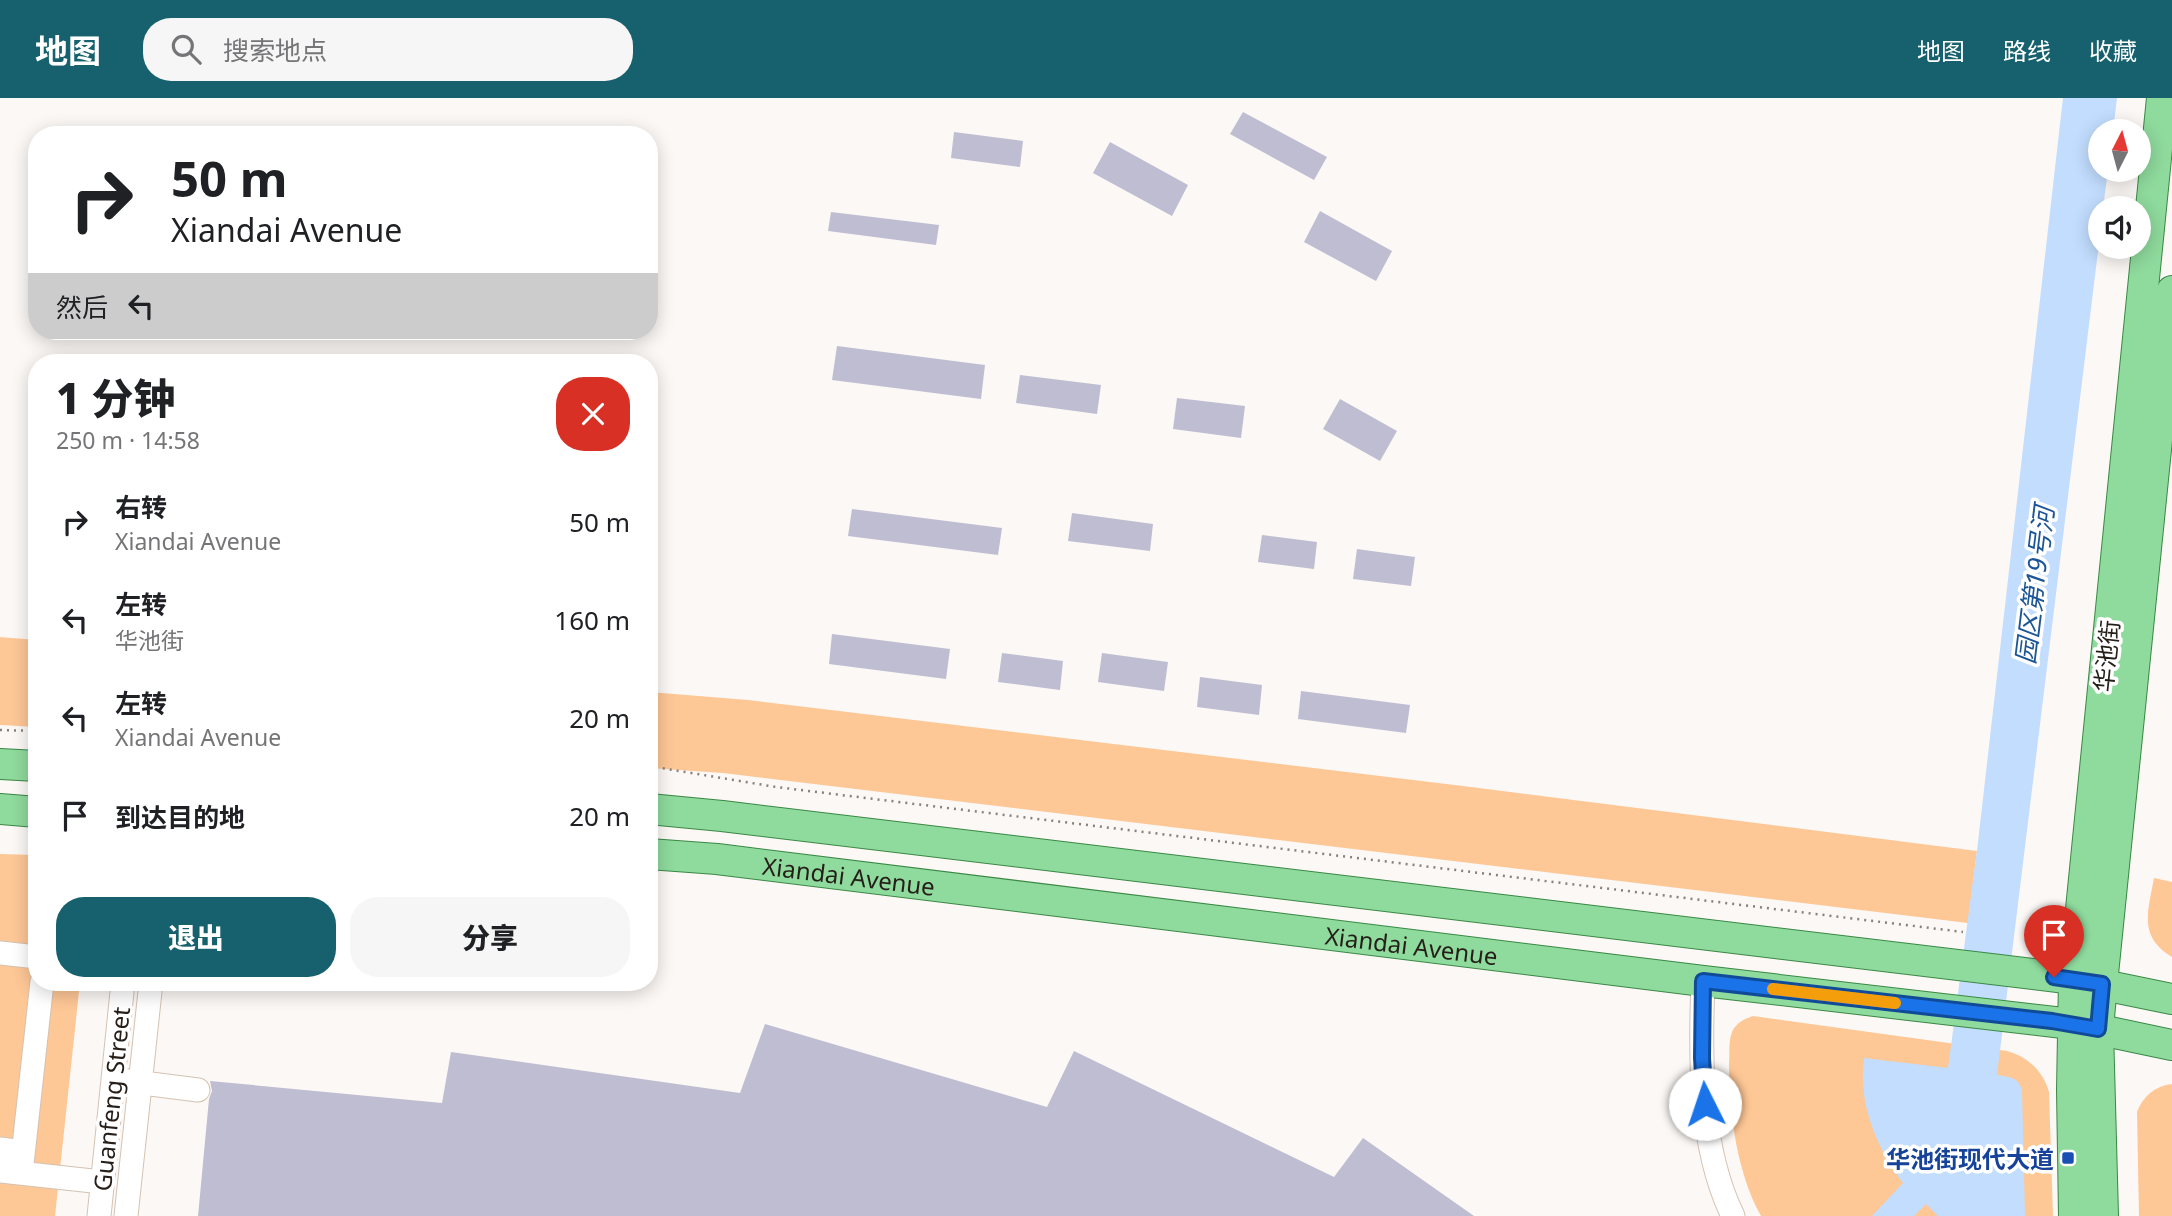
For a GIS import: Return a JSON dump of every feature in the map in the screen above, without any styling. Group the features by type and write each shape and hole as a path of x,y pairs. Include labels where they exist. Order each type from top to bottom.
{"main road":[{"name":"华池街","path":"2074,1216 2088,982 2137,342 2162,98"},
{"name":"华池街","path":"2088,982 2169,346 2172,291"},
{"path":"0,764 28,766"},
{"path":"0,809 28,811"},
{"name":"Xiandai Avenue","path":"658,810 2010,971 2088,982 2172,999"},
{"name":"Xiandai Avenue","path":"658,855 717,859 2004,1016 2085,1027 2172,1045"},
{"name":"华池街","path":"2085,1027 2103,1216"}],"street":[{"path":"2137,342 2169,346"},
{"path":"0,953 28,956"},
{"path":"1703,981 1702,1058 1705,1104 1715,1162 1733,1216"},
{"path":"15,1166 41,991"},
{"name":"Guanfeng Street","path":"99,1216 122,991"},
{"name":"Guanfeng Street","path":"126,1216 149,991"},
{"path":"113,1080 198,1090"},
{"path":"0,1149 15,1166 102,1182"}],"path":[{"path":"0,730 28,731"},
{"path":"658,767 804,790 1963,932"}],"shaded area":[{"path":"0,637 28,639 28,727 0,725"},
{"path":"658,693 748,700 1977,851 1968,923 723,773 658,769"},
{"path":"0,854 28,855 28,991 79,991 55,1216 0,1216"},
{"path":"2154,878 2172,882 2172,957 2161,949 2150,932 2148,912"},
{"path":"1753,1016 2007,1051 2028,1061 2039,1071 2049,1092 2053,1216 1761,1216 1740,1162 1729,1083 1732,1032 1741,1022"},
{"path":"2172,1084 2172,1216 2139,1216 2137,1112 2150,1093"}],"water":[{"name":"园区第19号河","path":"2063,98 2117,98 2114,119 2088,119 2088,182 2106,182 2105,196 2088,196 2088,259 2097,259 1997,1075 2015,1080 2022,1090 2025,1216 1938,1216 1926,1204 1914,1216 1872,1216 1903,1183 1893,1169 1871,1124 1864,1092 1864,1058 1948,1068 1977,851"}],"building":[{"path":"1243,112 1327,157 1314,180 1230,134"},
{"path":"954,132 1023,141 1020,167 951,158"},
{"path":"1110,142 1188,185 1172,216 1093,173"},
{"path":"1320,211 1392,251 1376,281 1304,242"},
{"path":"831,212 939,225 936,245 828,231"},
{"path":"837,346 985,365 981,399 832,380"},
{"path":"1020,375 1101,385 1097,414 1016,403"},
{"path":"1177,398 1245,406 1241,438 1173,429"},
{"path":"1340,399 1397,431 1380,461 1323,429"},
{"path":"852,509 1002,528 998,555 848,536"},
{"path":"1072,513 1153,524 1150,551 1068,541"},
{"path":"1262,535 1317,542 1314,569 1258,562"},
{"path":"1357,549 1415,557 1411,586 1353,579"},
{"path":"832,634 950,649 946,679 829,664"},
{"path":"1002,653 1063,661 1060,690 998,682"},
{"path":"1102,653 1168,662 1164,691 1098,682"},
{"path":"1200,677 1262,685 1259,715 1197,707"},
{"path":"1301,691 1410,705 1406,733 1298,719"},
{"path":"765,1024 1047,1107 1074,1051 1334,1177 1363,1138 1474,1216 198,1216 212,1091 210,1081 442,1103 451,1052 740,1093"}],"slow traffic":[{"path":"1773,989 1895,1003"}],"place":[{"name":"华池街现代大道","path":"2068,1158"}],"route":[{"path":"1705,1104 1701,1023 1703,981 2052,1021 2098,1029 2102,984 2054,977"}]}
